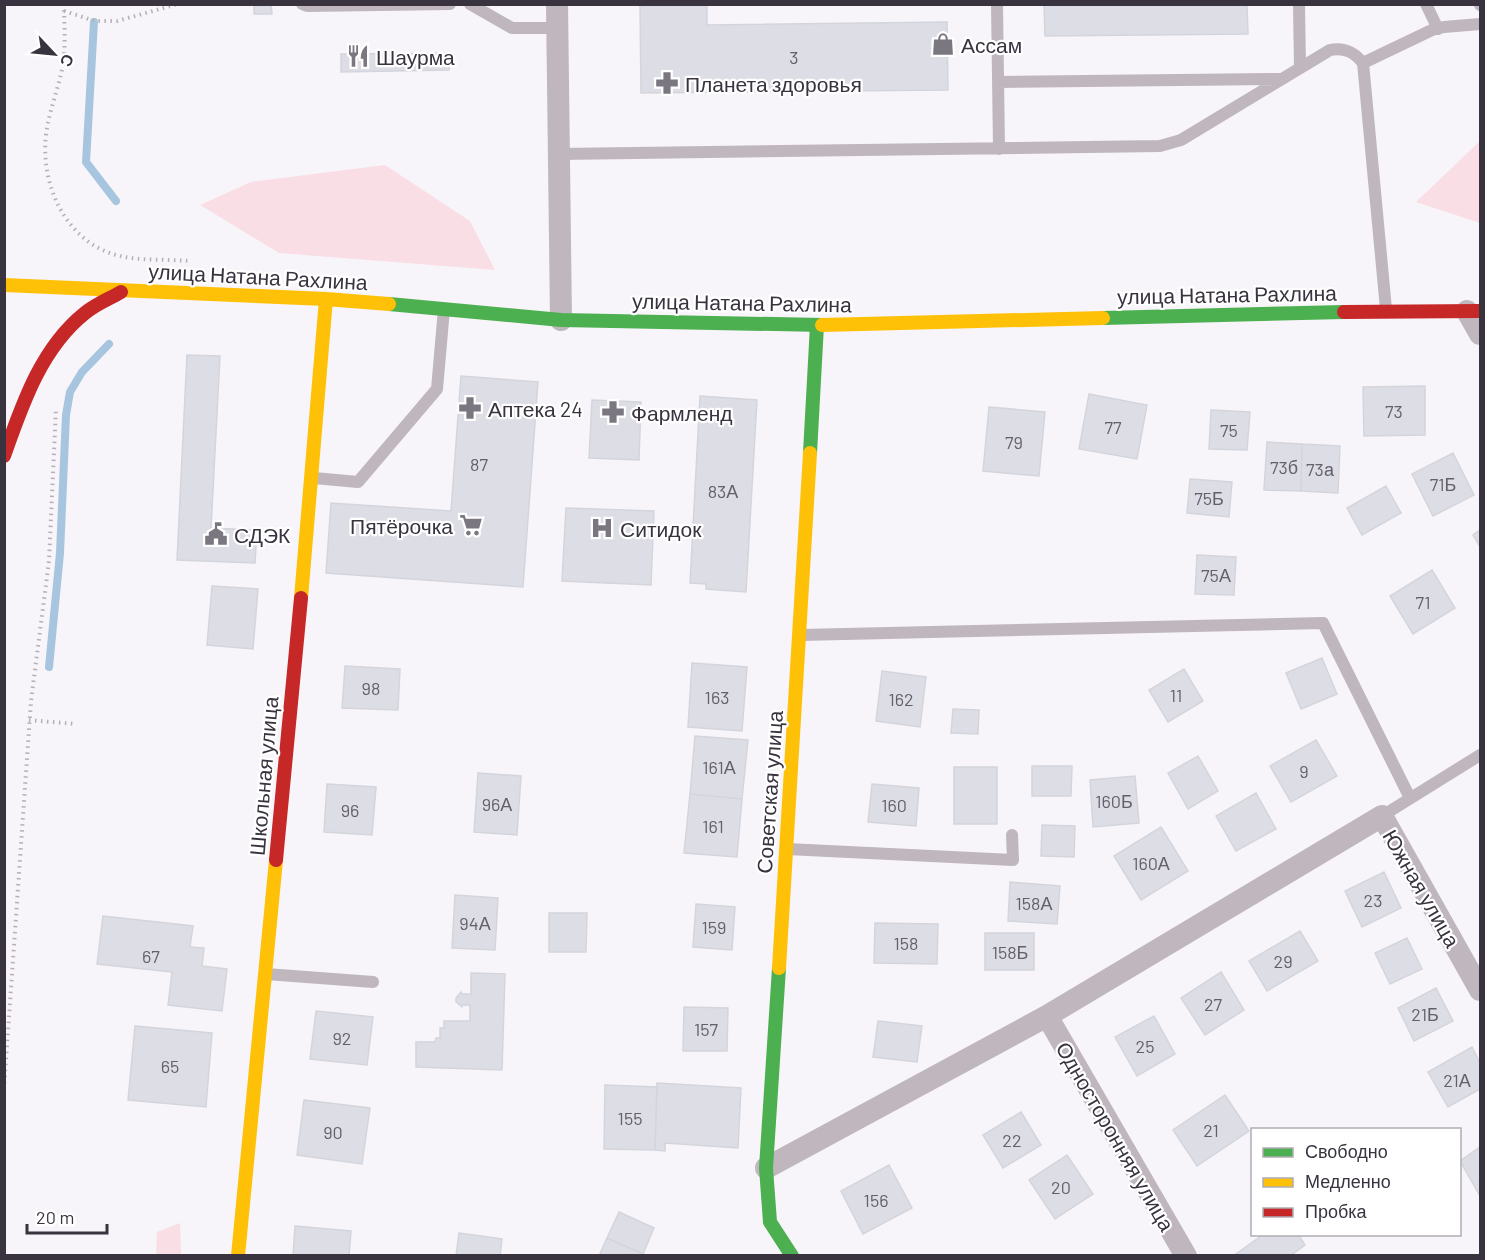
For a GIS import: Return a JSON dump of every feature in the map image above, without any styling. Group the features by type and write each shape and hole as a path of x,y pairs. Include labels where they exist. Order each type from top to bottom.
{"street":[{"path":"557,4 561,320"},
{"name":"улица Натана Рахлина","path":"4,285 121,292 326,299 561,320 817,325 1386,311 1474,311"},
{"path":"4,456 22,404 47,357 84,314 121,292"},
{"name":"Школьная улица","path":"238,1256 312,478 326,299"},
{"path":"1474,311 1480,334"},
{"name":"Советская улица","path":"792,1256 770,1222 766,1168 817,325"},
{"path":"766,1168 1047,1016 1382,816"},
{"name":"Южная улица","path":"1382,816 1480,990"},
{"name":"Односторонняя улица","path":"1047,1016 1186,1256"}],"lane":[{"path":"302,4 308,6 450,4"},
{"path":"470,4 512,28 557,28"},
{"path":"997,4 999,149"},
{"path":"1299,4 1300,68"},
{"path":"1426,4 1438,29"},
{"path":"1364,63 1438,29 1480,24"},
{"path":"559,154 1147,147 1171,144 1322,54 1336,49 1353,53 1364,63 1386,311"},
{"path":"998,82 1282,79"},
{"path":"312,478 358,482 437,388 445,308"},
{"path":"800,635 1323,622 1410,798"},
{"path":"1382,816 1480,755"},
{"path":"786,849 1013,860 1012,835"},
{"path":"265,974 373,982"}],"path":[{"path":"64,4 63,64 48,121 45,149 51,186 63,214 72,227 90,244 120,256 192,261"},
{"path":"64,11 95,21 117,21 178,4"},
{"path":"4,1089 29,720 49,561 56,406"},
{"path":"29,720 76,724"}],"shaded area":[{"path":"1480,141 1480,223 1416,202"},
{"path":"385,165 470,221 495,270 279,253 200,205 251,182"},
{"path":"180,1223 181,1255 156,1255 157,1232"}],"building":[{"path":"254,4 271,4 272,14 254,14"},
{"path":"640,4 707,4 707,25 947,22 948,90 641,93"},
{"path":"1044,4 1247,4 1248,34 1045,36"},
{"path":"449,53 449,70 341,72 341,54"},
{"path":"187,355 220,356 211,528 257,530 255,563 177,560"},
{"path":"461,376 538,382 523,587 326,573 331,503 451,511"},
{"path":"1425,386 1425,435 1364,436 1363,387"},
{"path":"1089,394 1147,405 1137,459 1079,449"},
{"path":"700,396 757,400 746,592 706,589 706,584 690,583"},
{"path":"592,400 641,402 639,460 589,458"},
{"path":"989,407 1045,412 1039,476 983,471"},
{"path":"1211,410 1250,412 1247,450 1209,449"},
{"path":"1267,442 1302,444 1301,491 1264,490"},
{"path":"1302,444 1340,446 1338,493 1301,491"},
{"path":"1453,453 1474,495 1433,516 1412,474"},
{"path":"1190,479 1232,482 1229,517 1187,513"},
{"path":"1386,486 1401,513 1362,535 1347,508"},
{"path":"566,508 654,511 651,585 562,581"},
{"path":"1480,530 1480,547 1473,535"},
{"path":"1197,555 1236,557 1234,595 1195,594"},
{"path":"1432,570 1455,608 1413,634 1390,596"},
{"path":"212,586 258,589 253,649 207,645"},
{"path":"1322,658 1337,694 1301,709 1286,673"},
{"path":"692,663 747,667 742,731 688,727"},
{"path":"345,666 400,669 398,710 342,708"},
{"path":"1184,669 1203,701 1168,722 1149,690"},
{"path":"882,671 926,677 920,727 876,721"},
{"path":"953,709 979,710 978,734 951,733"},
{"path":"695,736 748,740 742,799 690,794"},
{"path":"1316,740 1337,776 1291,802 1270,766"},
{"path":"1198,756 1218,791 1188,809 1168,773"},
{"path":"1032,766 1072,766 1071,796 1032,796"},
{"path":"954,767 997,767 997,824 954,824"},
{"path":"478,773 521,776 517,835 474,832"},
{"path":"1135,776 1139,823 1093,827 1090,780"},
{"path":"327,784 376,787 372,835 324,832"},
{"path":"872,784 919,788 916,826 868,822"},
{"path":"1256,793 1276,829 1236,851 1216,816"},
{"path":"690,794 742,799 737,857 684,853"},
{"path":"1042,825 1075,826 1074,857 1041,856"},
{"path":"1161,827 1188,871 1141,900 1114,856"},
{"path":"1384,872 1401,908 1362,927 1345,891"},
{"path":"1010,882 1060,886 1057,924 1008,921"},
{"path":"455,895 498,898 495,950 452,948"},
{"path":"696,904 735,907 732,950 693,947"},
{"path":"549,913 587,913 586,952 549,952"},
{"path":"103,916 193,926 190,947 204,948 202,966 227,969 222,1011 168,1005 172,972 97,964"},
{"path":"875,923 938,924 937,964 874,963"},
{"path":"1300,931 1318,961 1267,991 1249,961"},
{"path":"985,933 1034,933 1034,970 985,970"},
{"path":"1407,938 1422,969 1390,984 1375,953"},
{"path":"1221,972 1244,1010 1205,1035 1181,998"},
{"path":"471,973 505,974 502,1070 416,1067 416,1042 435,1042 436,1038 440,1038 440,1028 444,1028 444,1021 470,1021 470,1005 462,1005 462,1007 456,1002 456,998 461,992 471,994"},
{"path":"1436,988 1453,1021 1414,1041 1398,1008"},
{"path":"684,1007 728,1008 727,1051 683,1051"},
{"path":"316,1011 373,1017 367,1065 310,1059"},
{"path":"1154,1016 1175,1054 1137,1076 1115,1037"},
{"path":"878,1021 922,1026 917,1062 873,1057"},
{"path":"135,1026 212,1033 206,1107 128,1100"},
{"path":"1472,1047 1480,1063 1480,1089 1448,1107 1428,1072"},
{"path":"657,1083 741,1088 738,1148 665,1143 665,1151 655,1150"},
{"path":"605,1085 657,1087 655,1150 604,1149"},
{"path":"1225,1095 1249,1131 1197,1166 1173,1130"},
{"path":"304,1100 370,1108 362,1164 297,1155"},
{"path":"1021,1112 1041,1145 1003,1168 983,1135"},
{"path":"1480,1147 1480,1196 1461,1163 1461,1160"},
{"path":"1067,1155 1093,1194 1055,1219 1029,1180"},
{"path":"889,1165 912,1208 863,1234 841,1191"},
{"path":"619,1212 654,1228 643,1254 607,1238"},
{"path":"295,1226 351,1231 349,1256 293,1256"},
{"path":"459,1233 502,1239 500,1256 456,1256"},
{"path":"1261,1236 1299,1236 1305,1245 1290,1256 1233,1256"},
{"path":"607,1238 643,1254 642,1256 599,1256"}],"waterway":[{"path":"94,22 86,162 116,201"},
{"path":"49,667 60,553 66,415 70,392 82,372 109,344"}],"traffic: fast":[{"path":"389,304 561,320 822,325"},
{"path":"1103,318 1344,312"},
{"path":"810,453 817,325"},
{"path":"779,968 766,1168 770,1222 792,1256"}],"traffic: slow":[{"path":"4,285 326,299 389,304"},
{"path":"301,598 326,299"},
{"path":"822,325 1103,318"},
{"path":"779,968 810,453"},
{"path":"238,1256 276,860"}],"traffic: jam":[{"path":"4,456 35,378 56,343 85,313 121,292"},
{"path":"1344,312 1480,311"},
{"path":"276,860 301,598"}],"place":[{"name":"Ассам","path":"943,44"},
{"name":"Шаурма","path":"358,56"},
{"name":"Планета здоровья","path":"667,83"},
{"name":"Аптека 24","path":"470,408"},
{"name":"Фармленд","path":"613,412"},
{"name":"Пятёрочка","path":"471,525"},
{"name":"Ситидок","path":"602,528"},
{"name":"СДЭК","path":"216,534"}]}
